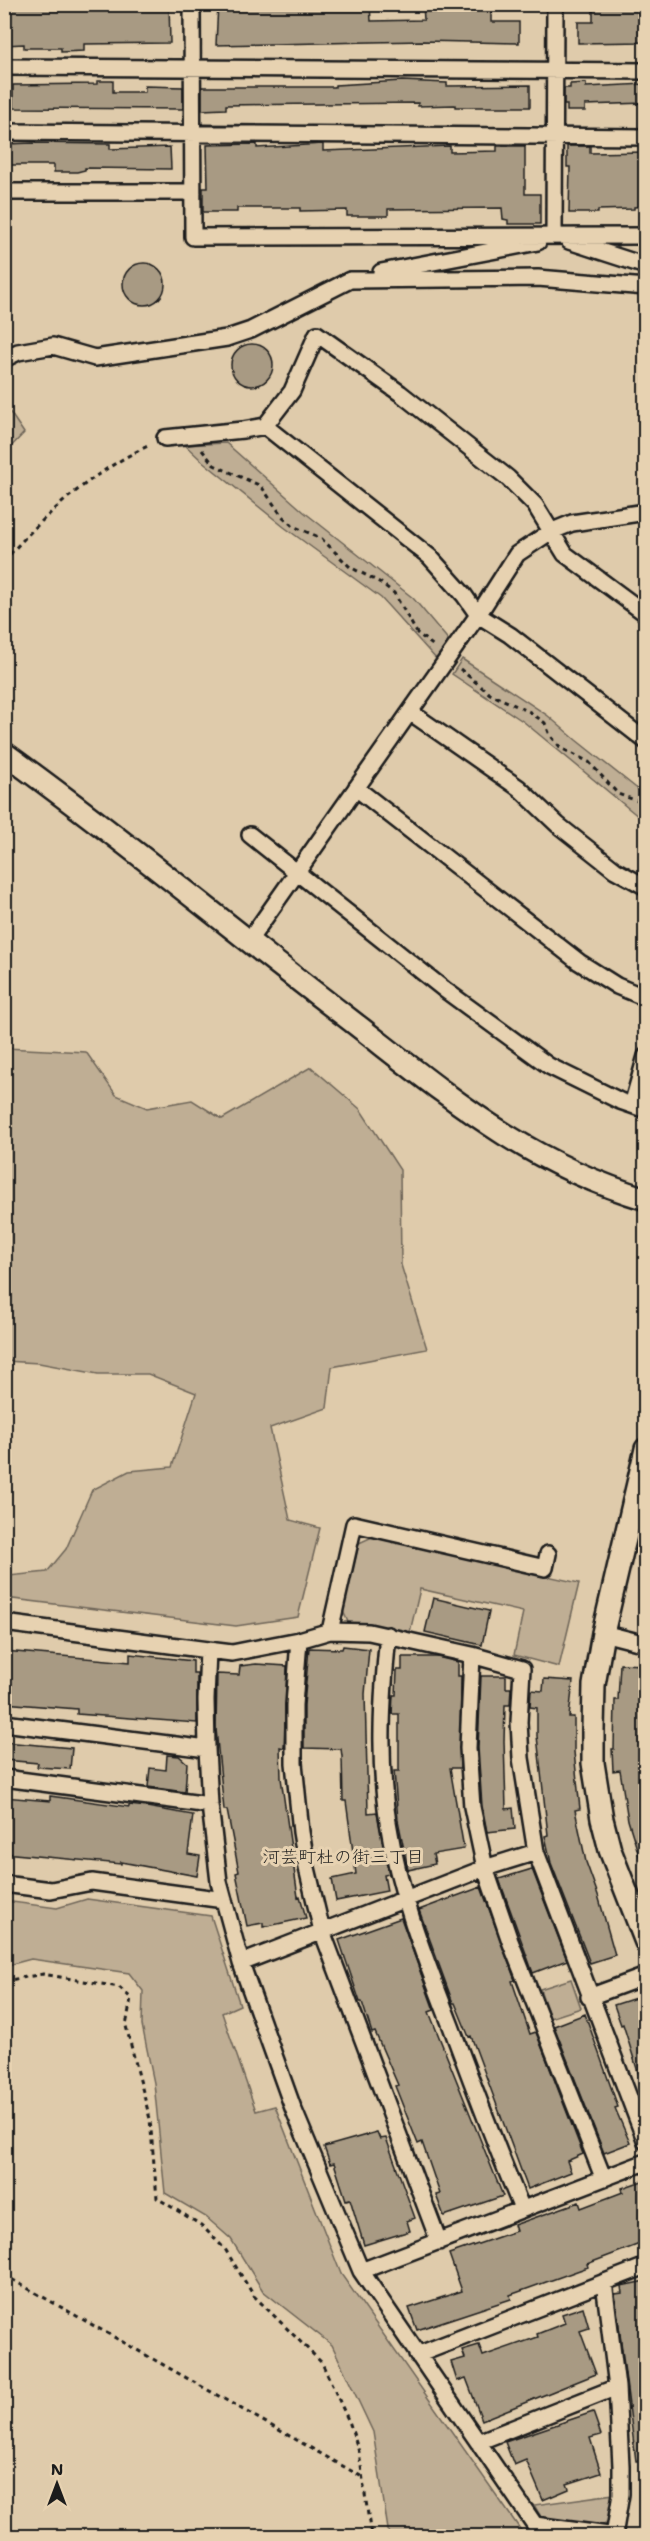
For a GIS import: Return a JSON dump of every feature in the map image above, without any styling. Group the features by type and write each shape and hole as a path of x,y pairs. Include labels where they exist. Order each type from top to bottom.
{"street":[{"path":"192,4 194,237 645,236"},
{"path":"554,236 555,4"},
{"path":"4,67 645,71"},
{"path":"4,132 645,137"},
{"path":"4,192 193,192"},
{"path":"4,359 18,352 53,346 95,358 227,338 251,330 350,280 370,273 529,245 554,236 645,267"},
{"path":"350,280 538,278 645,287"},
{"path":"165,438 266,426 292,391 317,334 400,393 508,478 536,505 565,554 645,614"},
{"path":"266,426 430,557 464,595 478,615 518,642 645,741"},
{"path":"248,942 478,615 517,554 550,532 573,523 645,512"},
{"path":"410,712 519,788 558,825 615,870 645,887"},
{"path":"4,753 81,808 248,942 472,1114 550,1162 593,1181 645,1199"},
{"path":"356,788 579,962 617,986 645,998"},
{"path":"250,835 445,990 549,1066 639,1107 645,1056"},
{"path":"645,1449 603,1633 594,1685 593,1762 602,1819 610,1850 645,1942"},
{"path":"330,1631 354,1524 545,1568 548,1554"},
{"path":"4,1623 231,1653 299,1640 330,1631 388,1635 522,1669 519,1722 520,1758 536,1852 645,2142"},
{"path":"603,1633 645,1644"},
{"path":"388,1635 382,1689 382,1775 388,1821 404,1899 419,1944 522,2209"},
{"path":"299,1640 294,1705 296,1796 307,1868 322,1931 439,2242"},
{"path":"208,1650 206,1700 210,1805 224,1900 240,1963 293,2108 361,2271 535,2525 615,2536 621,2494 617,2387 604,2282"},
{"path":"472,1655 468,1748 472,1807 485,1868 510,1941 603,2177"},
{"path":"4,1724 207,1749"},
{"path":"4,1778 210,1805"},
{"path":"240,1963 485,1868 536,1852"},
{"path":"4,1884 51,1890 92,1882 224,1900"},
{"path":"589,1996 645,1976"},
{"path":"361,2271 645,2162"},
{"path":"417,2355 645,2266"},
{"path":"478,2442 617,2387"}],"path":[{"path":"190,436 214,465 261,486 292,526 321,538 350,567 381,583 394,593 417,633 490,694 530,712 545,723 550,735 561,748 589,762 618,794 645,804"},
{"path":"4,561 51,511 80,488 142,448 165,438"},
{"path":"4,1982 43,1974 119,1987 131,1998 126,2026 150,2120 157,2198 201,2225 225,2249 254,2296 322,2363 350,2424 364,2478 371,2536"},
{"path":"4,2275 364,2478"}],"shaded area":[{"path":"5,405 24,433 4,453"},
{"path":"226,443 304,512 413,598 451,643 438,661 381,598 284,527 185,445"},
{"path":"462,659 547,715 645,795 645,822 524,722 452,674"},
{"path":"5,1048 86,1052 116,1095 147,1108 192,1100 222,1119 311,1067 360,1109 400,1170 401,1265 427,1349 332,1367 327,1408 270,1428 290,1520 320,1528 298,1617 236,1626 5,1598 5,1544 9,1554 9,1576 47,1572 66,1549 92,1490 129,1471 172,1467 196,1393 148,1374 98,1374 39,1363 5,1361"},
{"path":"372,1537 579,1583 559,1667 514,1655 523,1612 420,1589 410,1632 348,1622 343,1611 359,1543"},
{"path":"87,1899 211,1916 240,2005 222,2013 256,2111 275,2106 341,2274 525,2536 389,2536 373,2432 332,2345 263,2291 231,2239 206,2217 165,2193 154,2083 142,2025 143,1991 129,1973 31,1959 5,1966 5,1901 57,1908"},
{"path":"571,1979 581,2008 550,2018 540,1989"},
{"path":"614,2494 610,2519 600,2527 541,2517 534,2505"}],"building":[{"path":"4,4 169,4 170,43 84,44 84,51 61,52 61,48 24,48 24,44 4,45"},
{"path":"218,4 370,4 371,21 424,20 423,4 491,4 491,22 519,22 519,43 422,41 216,45"},
{"path":"593,4 645,4 645,42 578,43 578,22 593,22"},
{"path":"97,81 113,81 113,92 145,92 145,86 183,87 183,109 13,108 13,85 97,84"},
{"path":"402,81 447,83 447,86 530,85 530,107 418,106 418,103 226,105 226,109 202,110 202,87 335,87 335,85"},
{"path":"586,83 586,87 645,84 645,103 585,105 585,111 567,111 567,105 564,105 564,88 570,88 570,84"},
{"path":"6,144 110,144 110,149 170,147 171,169 85,168 77,172 54,172 54,165 7,165"},
{"path":"257,144 257,148 323,144 323,151 450,146 450,152 497,151 497,146 525,146 525,194 540,194 540,224 508,224 508,220 503,219 502,208 388,209 388,216 347,216 347,210 300,211 300,208 237,208 237,212 203,212 203,188 208,188 207,145"},
{"path":"567,146 590,146 590,153 645,152 645,206 634,207 634,209 598,210 598,213 569,213 570,167 567,167"},
{"path":"144,263 152,264 159,269 164,276 164,292 159,299 152,304 144,305 136,304 129,299 124,292 123,284 124,276 129,269 136,264"},
{"path":"252,344 260,345 267,350 272,357 272,373 267,380 260,385 252,386 244,385 237,380 232,373 231,365 232,357 237,350 244,345"},
{"path":"433,1598 489,1611 482,1645 425,1632"},
{"path":"343,1646 369,1649 365,1694 368,1813 377,1812 389,1874 384,1875 387,1891 336,1901 332,1879 356,1874 346,1801 343,1801 341,1749 304,1748 304,1705 309,1648 342,1649"},
{"path":"4,1651 130,1662 130,1654 193,1661 193,1673 197,1673 197,1723 77,1714 77,1709 4,1703"},
{"path":"402,1657 437,1657 458,1662 458,1676 461,1676 460,1768 450,1768 464,1849 433,1854 435,1864 408,1870 398,1820 394,1771 399,1771 399,1714 392,1714 393,1695 396,1695 397,1670 402,1670"},
{"path":"256,1664 287,1666 284,1748 280,1747 281,1778 298,1897 300,1896 306,1918 263,1927 263,1923 247,1926 236,1873 239,1872 227,1810 224,1810 216,1729 217,1674 239,1675 240,1666"},
{"path":"620,1664 645,1665 641,1747 645,1747 645,1864 642,1865 628,1820 620,1770 613,1771 615,1700 618,1700"},
{"path":"481,1676 506,1676 506,1688 511,1688 510,1705 505,1705 504,1741 506,1809 513,1808 515,1829 487,1832 482,1806 478,1748"},
{"path":"544,1679 573,1681 569,1717 574,1717 574,1752 580,1809 575,1810 586,1862 615,1955 590,1963 551,1863 545,1836 548,1835 537,1736 537,1708 530,1707 531,1690 543,1691"},
{"path":"4,1742 72,1748 70,1769 37,1767 38,1763 4,1760"},
{"path":"167,1755 179,1756 187,1763 185,1792 148,1787 150,1768 166,1770"},
{"path":"50,1796 129,1807 129,1805 147,1807 193,1815 188,1854 200,1856 197,1876 121,1862 121,1864 4,1853 4,1797 50,1801"},
{"path":"532,1869 567,1960 533,1973 499,1879"},
{"path":"481,1887 515,1980 512,1981 530,2034 536,2032 583,2154 567,2161 571,2172 528,2189 471,2036 469,2037 455,2003 453,2003 419,1910"},
{"path":"401,1918 434,2010 429,2012 503,2196 444,2216 436,2195 440,2194 422,2142 418,2144 395,2086 398,2085 375,2032 372,2033 339,1940"},
{"path":"645,1995 645,2084 642,2085 623,2024 621,2025 614,2005"},
{"path":"585,2014 618,2107 615,2108 630,2143 604,2153 554,2026"},
{"path":"377,2132 380,2139 386,2138 415,2218 407,2221 410,2231 364,2245 350,2199 346,2200 334,2163 330,2164 324,2147"},
{"path":"645,2180 645,2242 587,2264 588,2267 510,2295 511,2299 417,2330 409,2308 462,2291 449,2254 516,2231 514,2225 579,2202 581,2208 623,2192 622,2188"},
{"path":"645,2281 645,2461 636,2461 615,2294 622,2293 621,2286"},
{"path":"583,2307 589,2328 580,2331 596,2374 482,2420 466,2378 457,2381 451,2362 465,2358 462,2350 479,2345 483,2356 538,2337 537,2334 565,2323 562,2314"},
{"path":"593,2412 601,2435 590,2438 601,2473 567,2484 569,2489 543,2500 526,2460 514,2465 505,2442"}],"district":[{"name":"河芸町杜の街三丁目","path":"343,1857"}]}
